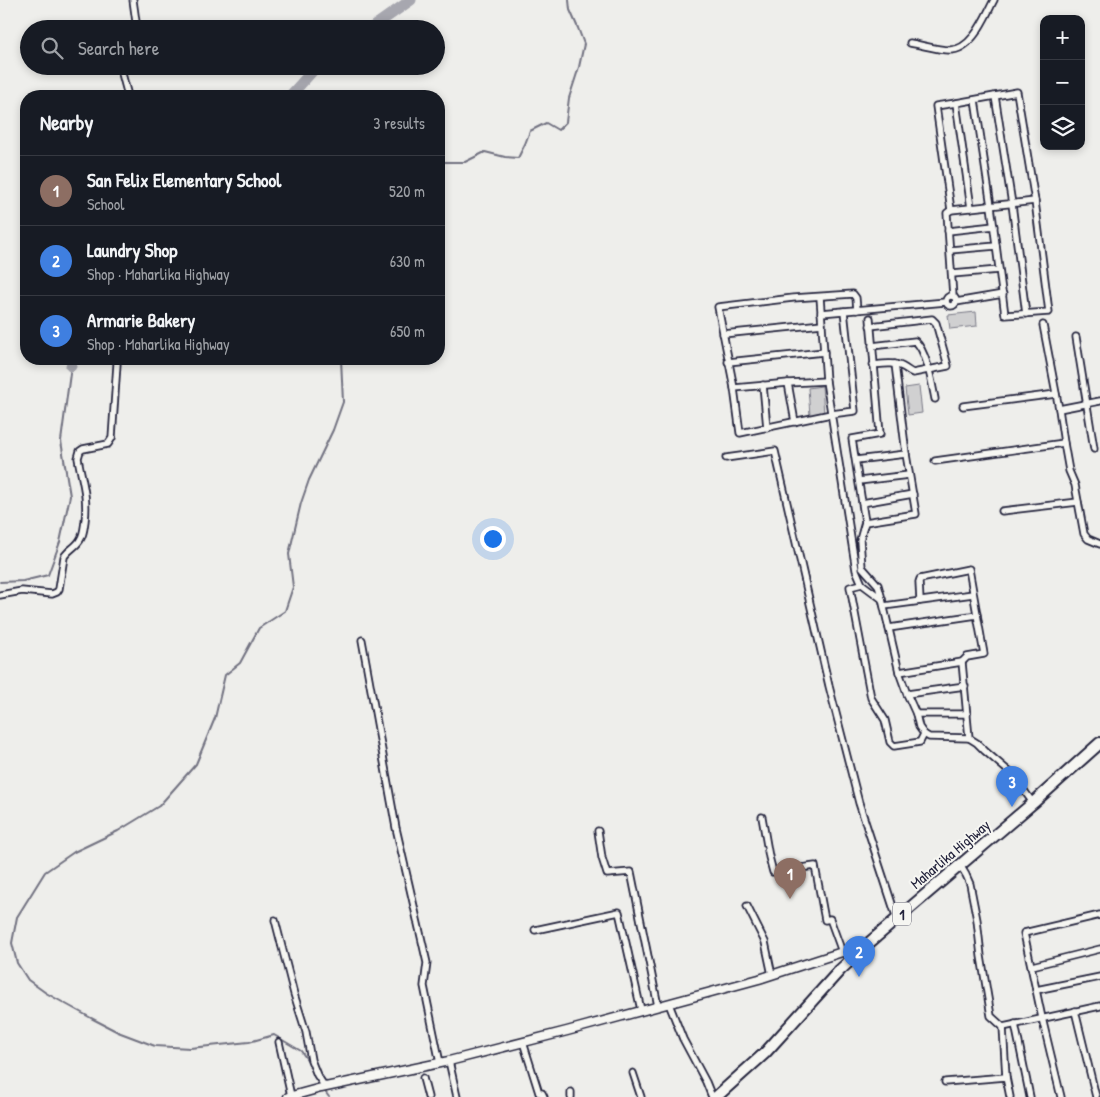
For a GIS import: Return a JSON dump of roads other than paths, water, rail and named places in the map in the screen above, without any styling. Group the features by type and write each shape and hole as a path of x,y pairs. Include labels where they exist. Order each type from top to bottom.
{"highway":[{"name":"Maharlika Highway","path":"716,1097 765,1053 840,970 860,951 1033,804 1100,743"}],"street":[{"path":"133,0 136,20"},
{"path":"910,43 950,50 963,46 972,38 994,0"},
{"path":"122,75 126,90"},
{"path":"951,210 936,106 1017,92 1035,201 1049,312 1005,315 975,100"},
{"path":"995,96 1012,204 1026,314"},
{"path":"956,103 971,208"},
{"path":"821,313 946,302 948,305 954,305 947,213 951,210 1035,201"},
{"path":"948,231 994,226"},
{"path":"950,250 996,246"},
{"path":"952,274 999,270"},
{"path":"844,311 855,411 831,414 740,433 734,388 718,307 793,298 853,294 856,298 856,310"},
{"path":"955,299 1003,294"},
{"path":"820,297 826,381 856,570 862,584 882,599"},
{"path":"870,318 880,434 852,439 865,522 860,540 862,567 878,585 899,672 916,714 919,727 924,734 929,737 970,738 1013,775 1033,804"},
{"path":"870,326 932,319 936,323 948,366 913,372 895,364 873,365"},
{"path":"723,334 822,324"},
{"path":"1043,325 1064,443 1075,484 1084,534 1088,539 1100,544"},
{"path":"1076,337 1094,449"},
{"path":"872,346 915,341 920,345 929,369 935,400"},
{"path":"728,362 824,352"},
{"path":"865,522 916,514 906,454 895,364"},
{"path":"0,595 22,591 52,594 59,590 64,557 78,543 84,533 87,507 78,458 79,454 82,450 108,444 111,441 117,365"},
{"path":"734,388 826,381"},
{"path":"788,383 795,422"},
{"path":"763,385 767,428"},
{"path":"964,406 1056,394"},
{"path":"1059,409 1100,401"},
{"path":"935,461 1064,443"},
{"path":"726,458 775,451 829,686 854,785 897,919"},
{"path":"856,460 906,454"},
{"path":"859,481 910,474"},
{"path":"862,503 913,494"},
{"path":"1002,511 1078,502"},
{"path":"899,672 962,662 967,657 984,654 969,569 920,579 918,582 920,601"},
{"path":"862,584 850,587 871,698 887,724 890,742 894,746 920,742 924,734"},
{"path":"884,606 974,594"},
{"path":"889,628 977,615"},
{"path":"362,640 396,828 426,963 424,986 444,1062 457,1097"},
{"path":"962,662 970,738"},
{"path":"907,694 965,686"},
{"path":"916,714 967,714"},
{"path":"762,817 773,872 815,866 825,920 830,918 842,952"},
{"path":"598,832 602,858 607,874 631,872 658,1006"},
{"path":"960,865 970,884 992,1016 1003,1027 1006,1078 1010,1097"},
{"path":"747,906 765,942 772,975"},
{"path":"535,930 619,912 641,1010"},
{"path":"1061,1097 1024,933 1100,915"},
{"path":"275,920 306,1032 311,1060 325,1087"},
{"path":"1032,966 1100,949"},
{"path":"279,1042 290,1097 325,1087 444,1062 523,1042 670,1004 786,971 842,952 860,951"},
{"path":"1036,990 1100,977"},
{"path":"670,1004 683,1038 712,1097"},
{"path":"1003,1027 1100,1006"},
{"path":"1076,1011 1096,1097"},
{"path":"1015,1024 1030,1097"},
{"path":"523,1042 539,1093 542,1093 544,1097"},
{"path":"632,1073 641,1097"},
{"path":"423,1078 428,1097"},
{"path":"945,1082 1006,1078"}],"waterway":[{"path":"383,20 411,0"},
{"path":"445,162 465,162 485,152 518,158 530,131 546,123 558,130 566,122 569,98 584,44 570,10 569,0"},
{"path":"295,90 309,75"},
{"path":"310,1064 301,1051 274,1035 249,1042 190,1048 155,1046 118,1032 46,993 28,980 17,963 12,943 17,917 45,872 74,852 118,831 159,806 196,764 215,718 225,675 240,663 259,628 285,611 293,587 289,554 301,503 309,480 333,430 343,402 341,365"},
{"path":"0,582 23,581 48,575 60,542 70,496 61,441 71,366"},
{"path":"326,1093 329,1097"}],"place":[{"name":"Armarie Bakery","path":"1012,807"},
{"name":"San Felix Elementary School","path":"790,899"},
{"name":"Laundry Shop","path":"859,977"}]}
